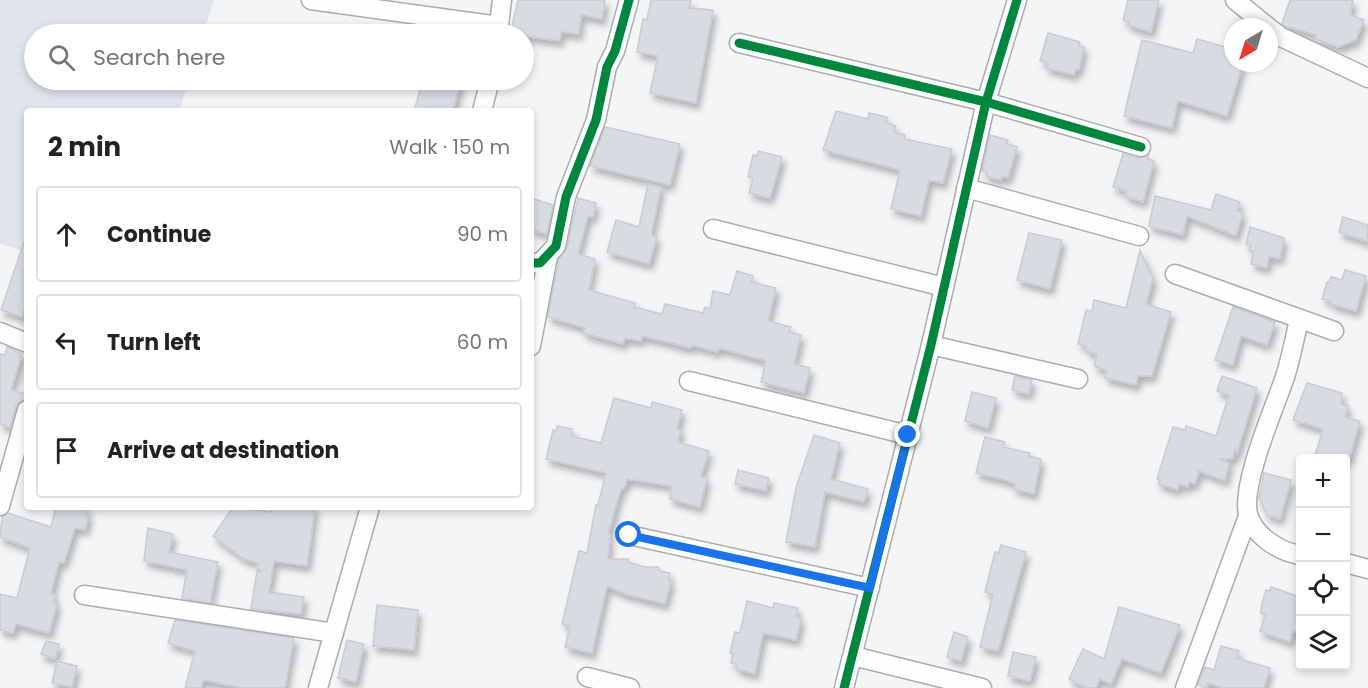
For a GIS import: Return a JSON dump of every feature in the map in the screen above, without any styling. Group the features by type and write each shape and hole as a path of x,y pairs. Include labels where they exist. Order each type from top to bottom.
{"street":[{"path":"311,0 461,24"},
{"path":"499,24 502,0"},
{"path":"534,317 540,260 556,246 566,197 596,120 607,67 615,51 629,0"},
{"path":"844,688 931,345 986,102 1017,0"},
{"path":"1234,0 1257,18"},
{"path":"1278,34 1368,78"},
{"path":"739,43 986,102 1141,147"},
{"path":"483,108 487,90"},
{"path":"966,188 1138,236"},
{"path":"712,229 944,287"},
{"path":"1174,274 1334,331"},
{"path":"1185,688 1248,516 1247,492 1286,374 1299,319"},
{"path":"0,332 24,342"},
{"path":"931,345 1078,379"},
{"path":"689,381 908,435"},
{"path":"0,506 7,454 24,417"},
{"path":"318,688 369,510"},
{"path":"1248,516 1260,533 1275,547 1296,554"},
{"path":"629,535 870,588"},
{"path":"1350,563 1368,569"},
{"path":"84,595 334,633"},
{"path":"853,656 982,688"},
{"path":"587,677 630,688"}],"shaded area":[{"path":"0,0 214,0 206,24 24,24 24,90 186,90 180,108 24,108 24,251 0,244"}],"building":[{"path":"518,0 605,0 602,19 581,15 579,34 561,32 560,41 534,37 534,24 512,24"},
{"path":"651,0 691,0 689,8 713,10 696,103 650,93 658,56 637,52 643,19 647,20"},
{"path":"1128,0 1159,0 1151,32 1128,25 1129,22 1123,20"},
{"path":"1290,0 1353,0 1350,15 1364,20 1356,40 1338,47 1315,39 1316,35 1285,26 1282,24"},
{"path":"1048,33 1080,42 1079,46 1084,47 1079,70 1076,69 1074,75 1046,68 1048,62 1040,61"},
{"path":"1197,39 1224,46 1224,72 1240,72 1227,116 1178,101 1172,128 1124,116 1142,40 1193,53"},
{"path":"420,90 458,90 454,108 415,108"},
{"path":"836,111 868,119 869,113 887,117 886,123 896,126 894,132 905,135 904,139 952,149 943,183 929,180 921,216 891,209 900,170 823,150"},
{"path":"605,127 680,144 670,185 590,166"},
{"path":"990,135 1008,140 1007,144 1017,147 1008,178 1002,176 1001,180 986,176 987,172 982,171"},
{"path":"758,151 782,157 770,198 749,193 753,178 748,177 753,155 757,156"},
{"path":"1123,154 1138,158 1149,155 1148,159 1154,161 1143,202 1125,196 1126,191 1113,187"},
{"path":"648,184 661,187 652,231 652,236 657,237 649,264 607,252 616,220 639,227"},
{"path":"1216,194 1240,202 1237,211 1243,213 1236,236 1187,216 1183,235 1149,226 1155,196 1211,210"},
{"path":"578,198 596,203 593,217 588,216 578,254 595,259 589,290 635,303 634,307 662,314 665,304 703,313 705,307 710,309 713,291 730,295 737,271 753,276 751,282 776,288 768,321 791,327 789,332 801,335 794,364 810,368 804,393 761,382 766,361 719,348 718,352 692,345 691,348 642,336 641,341 625,338 623,344 583,333 585,328 548,317 559,259 567,248"},
{"path":"534,199 553,205 547,234 534,231"},
{"path":"1343,217 1368,225 1368,242 1339,232"},
{"path":"1250,227 1284,238 1280,259 1269,256 1267,268 1251,264 1254,252 1249,250 1251,245 1246,244"},
{"path":"1029,233 1062,240 1050,289 1017,280"},
{"path":"24,242 24,311 22,317 1,310"},
{"path":"1140,250 1153,279 1146,304 1171,312 1152,376 1138,376 1136,385 1105,378 1106,370 1094,366 1097,354 1086,351 1087,346 1078,344 1086,310 1092,311 1094,300 1126,308"},
{"path":"1345,270 1366,276 1356,311 1322,299 1327,282 1329,283 1331,277 1342,280"},
{"path":"1233,307 1275,322 1267,345 1241,336 1233,365 1215,360"},
{"path":"7,347 22,354 11,390 24,393 24,400 16,406 10,427 0,424 0,354 5,355"},
{"path":"1015,376 1032,380 1029,394 1012,390"},
{"path":"1222,376 1257,388 1237,453 1235,450 1233,459 1219,459 1229,463 1225,481 1199,471 1195,484 1189,482 1188,487 1179,484 1178,490 1158,484 1160,480 1157,479 1173,427 1185,430 1186,426 1216,436 1229,395 1217,391"},
{"path":"1307,383 1342,393 1341,404 1348,405 1345,417 1360,421 1350,456 1316,454 1323,429 1293,420"},
{"path":"972,392 996,398 988,428 965,421"},
{"path":"614,398 651,408 652,402 682,410 677,429 681,430 678,442 709,451 701,476 707,478 700,507 670,499 671,486 627,479 625,487 621,489 608,534 610,535 608,559 628,559 629,562 644,567 658,567 660,571 670,573 668,581 671,582 665,604 625,594 607,586 592,653 565,647 570,626 562,624 579,551 587,553 596,505 598,505 606,473 546,459 553,430 556,431 557,426 572,429 571,436 601,443"},
{"path":"814,435 840,443 831,479 868,489 864,502 825,492 815,547 786,542 796,488"},
{"path":"985,437 1005,442 1003,447 1030,453 1029,456 1041,459 1034,494 1014,489 1015,484 1005,480 976,473"},
{"path":"738,470 769,478 766,491 735,484"},
{"path":"1264,473 1291,480 1280,519 1267,515 1259,498"},
{"path":"55,510 87,510 86,515 89,516 85,530 75,528 64,563 59,562 51,594 55,595 53,603 57,604 49,633 16,624 13,633 0,630 0,594 17,598 30,548 0,537 2,517 8,513 51,527"},
{"path":"231,510 271,512 271,510 315,510 307,566 274,561 269,592 304,597 301,614 251,609 257,571 262,572 257,569 258,563 244,559 213,536"},
{"path":"148,528 173,534 169,552 218,562 210,603 182,598 187,570 144,561"},
{"path":"1001,545 1026,552 998,651 980,647 993,594 985,592 995,552 999,553"},
{"path":"1271,587 1296,596 1296,632 1293,631 1290,642 1260,631 1265,615 1261,613 1262,604 1266,590 1270,591"},
{"path":"747,601 773,608 774,603 798,608 796,616 801,620 796,640 763,633 755,674 736,669 737,664 731,663 733,654 730,653 735,632 740,633"},
{"path":"377,605 418,610 414,650 373,646"},
{"path":"1119,607 1180,625 1161,673 1122,659 1111,684 1100,679 1096,688 1087,688 1069,679 1083,649 1104,659"},
{"path":"175,620 294,638 285,688 243,688 203,680 201,688 185,688 195,651 168,643"},
{"path":"954,632 968,637 961,661 947,657"},
{"path":"347,640 364,644 356,682 338,678"},
{"path":"46,641 59,644 55,659 41,654"},
{"path":"1221,646 1239,651 1236,658 1270,668 1264,688 1223,688 1208,683 1207,688 1198,685 1205,667 1214,670"},
{"path":"1013,652 1036,657 1030,681 1008,676"},
{"path":"57,661 77,666 72,687 52,683"}],"cycle path":[{"path":"534,263 540,263 556,246 566,197 596,120 607,67 615,51 629,0"},
{"path":"844,688 931,345 986,102 1017,0"},
{"path":"739,43 986,102 1141,147"}],"route":[{"path":"629,535 870,588 908,435"}]}
